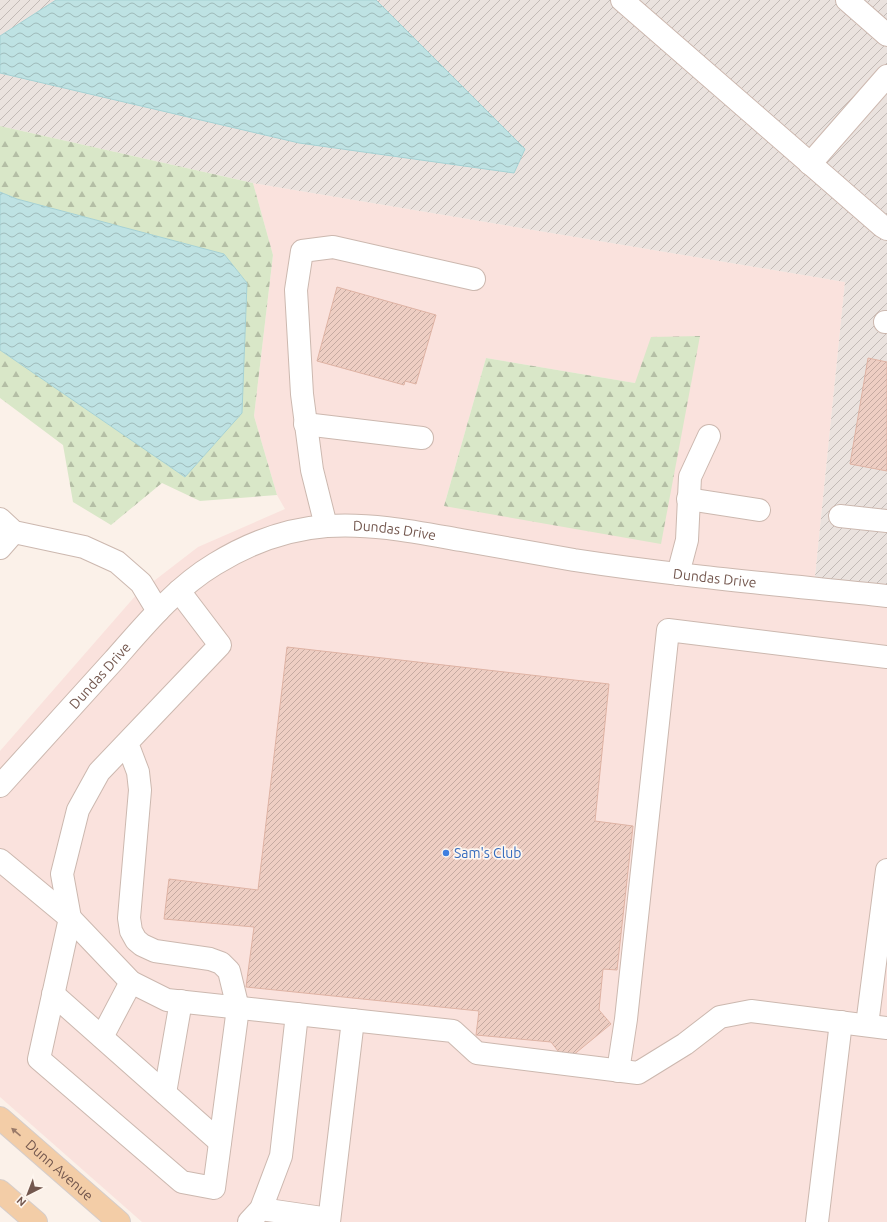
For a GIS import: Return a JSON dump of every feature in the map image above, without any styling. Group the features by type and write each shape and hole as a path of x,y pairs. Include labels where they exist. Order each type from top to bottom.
{"main road":[{"name":"Dunn Avenue","path":"0,1118 119,1222"},
{"path":"0,1191 36,1222"}],"street":[{"path":"622,0 882,226 887,228"},
{"path":"847,0 887,35"},
{"path":"810,164 887,76"},
{"path":"326,526 312,470 302,394 296,290 302,251 333,247 474,279"},
{"path":"305,424 422,438"},
{"path":"678,574 687,540 690,477 709,436"},
{"path":"688,498 759,510"},
{"path":"840,516 887,521"},
{"name":"Dundas Drive","path":"2,779 158,611 179,591 213,564 266,538 326,526 354,525 389,527 517,550 678,574 887,596"},
{"path":"5,533 84,547 117,562 141,583 158,611"},
{"path":"127,743 138,772 140,790 129,918 131,931 136,940 142,945 155,951 210,959 221,963 229,971 238,1008 214,1188 182,1182 40,1059 70,918 62,874 78,810 99,772 220,644 179,591"},
{"path":"618,1071 626,1019 668,630 887,657"},
{"path":"0,860 70,918 131,982 167,1000 453,1031 477,1053 638,1073 685,1044 720,1017 751,1011 877,1026 887,870"},
{"path":"102,1037 131,982"},
{"path":"53,994 220,1142"},
{"path":"165,1093 181,1002"},
{"path":"297,1014 281,1156 255,1215 329,1220 353,1020"},
{"path":"817,1222 841,1022"}],"shaded area":[{"path":"0,0 887,0 887,591 815,577 845,282 253,183 0,126"},
{"path":"253,183 845,282 815,577 887,591 887,1222 142,1222 0,1097 0,751 137,594 198,547 285,509 277,495 254,416 273,255","holes":["486,358 635,383 444,506"]}],"green space":[{"path":"0,126 253,183 273,255 254,416 277,495 200,501 162,483 111,525 73,502 63,445 0,398 0,350 185,477 242,413 247,283 224,254 17,199 0,192"},
{"path":"700,336 661,544 444,506 486,358 635,383 651,337"}],"water":[{"path":"56,0 376,0 525,149 514,173 299,143 0,73 0,36"},
{"path":"0,192 17,199 224,254 247,283 242,413 185,477 0,350"}],"building":[{"path":"337,287 436,315 416,384 405,381 404,385 317,361"},
{"path":"868,358 887,362 887,471 850,464"},
{"name":"Sam's Club","path":"287,647 609,684 595,821 633,826 617,970 603,969 599,1010 611,1024 566,1061 551,1042 476,1035 479,1011 246,987 254,927 164,919 169,879 258,890"}],"place":[{"name":"Sam's Club","path":"446,853"}]}
